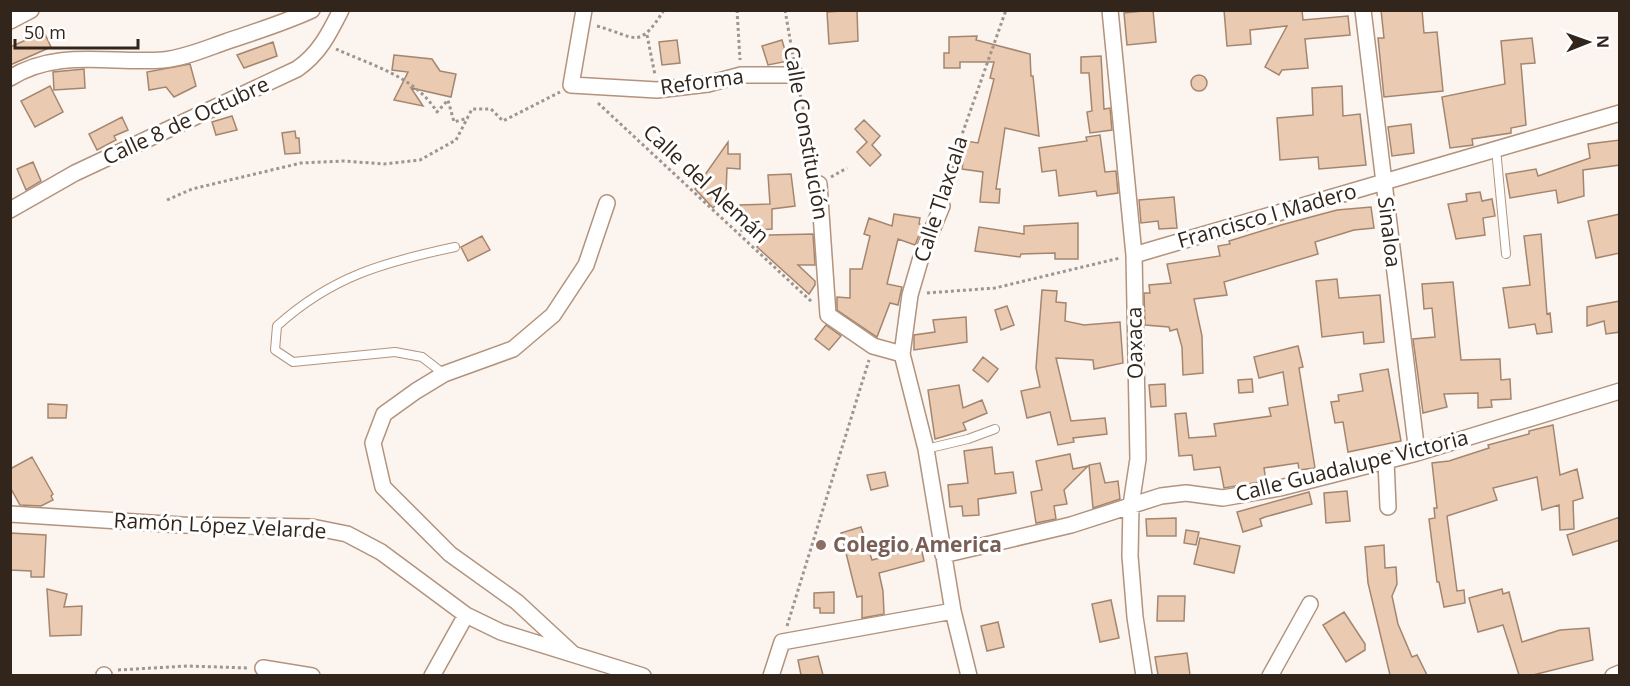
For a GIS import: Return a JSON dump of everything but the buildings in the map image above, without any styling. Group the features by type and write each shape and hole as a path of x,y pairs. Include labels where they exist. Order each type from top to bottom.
{"street":[{"path":"10,21 31,10"},
{"path":"10,78 22,70 54,60 81,58 164,60 188,55 312,10"},
{"name":"Calle 8 de Octubre","path":"10,210 75,173 297,69 311,59 323,43 341,10"},
{"path":"576,86 584,10"},
{"name":"Oaxaca","path":"1110,10 1134,255 1138,459 1131,505 1131,576 1144,675"},
{"name":"Sinaloa","path":"1363,10 1382,182 1417,453"},
{"name":"Reforma","path":"576,86 657,90 708,84 741,75 797,75"},
{"name":"Francisco I Madero","path":"1134,255 1620,113"},
{"name":"Calle Constitución","path":"819,184 828,315 873,346 902,354"},
{"name":"Ramón López Velarde","path":"576,657 517,602 450,554 383,487 373,443 384,414 444,374 513,349 553,315 586,265 607,203"},
{"name":"Calle Tlaxcala","path":"942,206 910,295 902,354 926,449 953,611 969,675"},
{"name":"Calle Guadalupe Victoria","path":"943,555 1071,525 1161,496 1186,493 1223,498 1280,488 1417,453 1620,391"},
{"path":"1386,461 1388,507"},
{"name":"Ramón López Velarde","path":"10,514 182,525 312,528 347,534 381,552 466,615 501,632 576,657 643,675"},
{"path":"1270,675 1310,604"},
{"path":"771,675 782,642 953,611"},
{"path":"432,675 466,615"},
{"path":"263,668 312,675"},
{"path":"1613,675 1620,673"}],"lane":[{"path":"1496,149 1506,254"},
{"path":"444,374 422,357 395,352 293,362 275,350 277,326 298,307 347,277 388,262 456,248"},
{"path":"926,449 968,439 995,429"}],"path":[{"path":"581,26 598,26 636,39 647,35 664,10"},
{"path":"736,10 741,75"},
{"name":"Calle Constitución","path":"784,10 819,184"},
{"name":"Calle Tlaxcala","path":"942,206 958,143 1006,10"},
{"path":"647,35 657,90"},
{"path":"323,43 412,84 428,97 437,112 448,100 454,122 468,118"},
{"path":"167,200 192,189 301,163 344,161 384,164 420,160 456,140 472,109 491,109 503,122 576,86"},
{"name":"Calle del Alemán","path":"576,86 812,303"},
{"path":"910,295 995,288 1134,255"},
{"path":"782,642 873,346"},
{"path":"104,675 111,670 187,666 263,668"}],"place":[{"name":"Colegio America","path":"821,545"}]}
